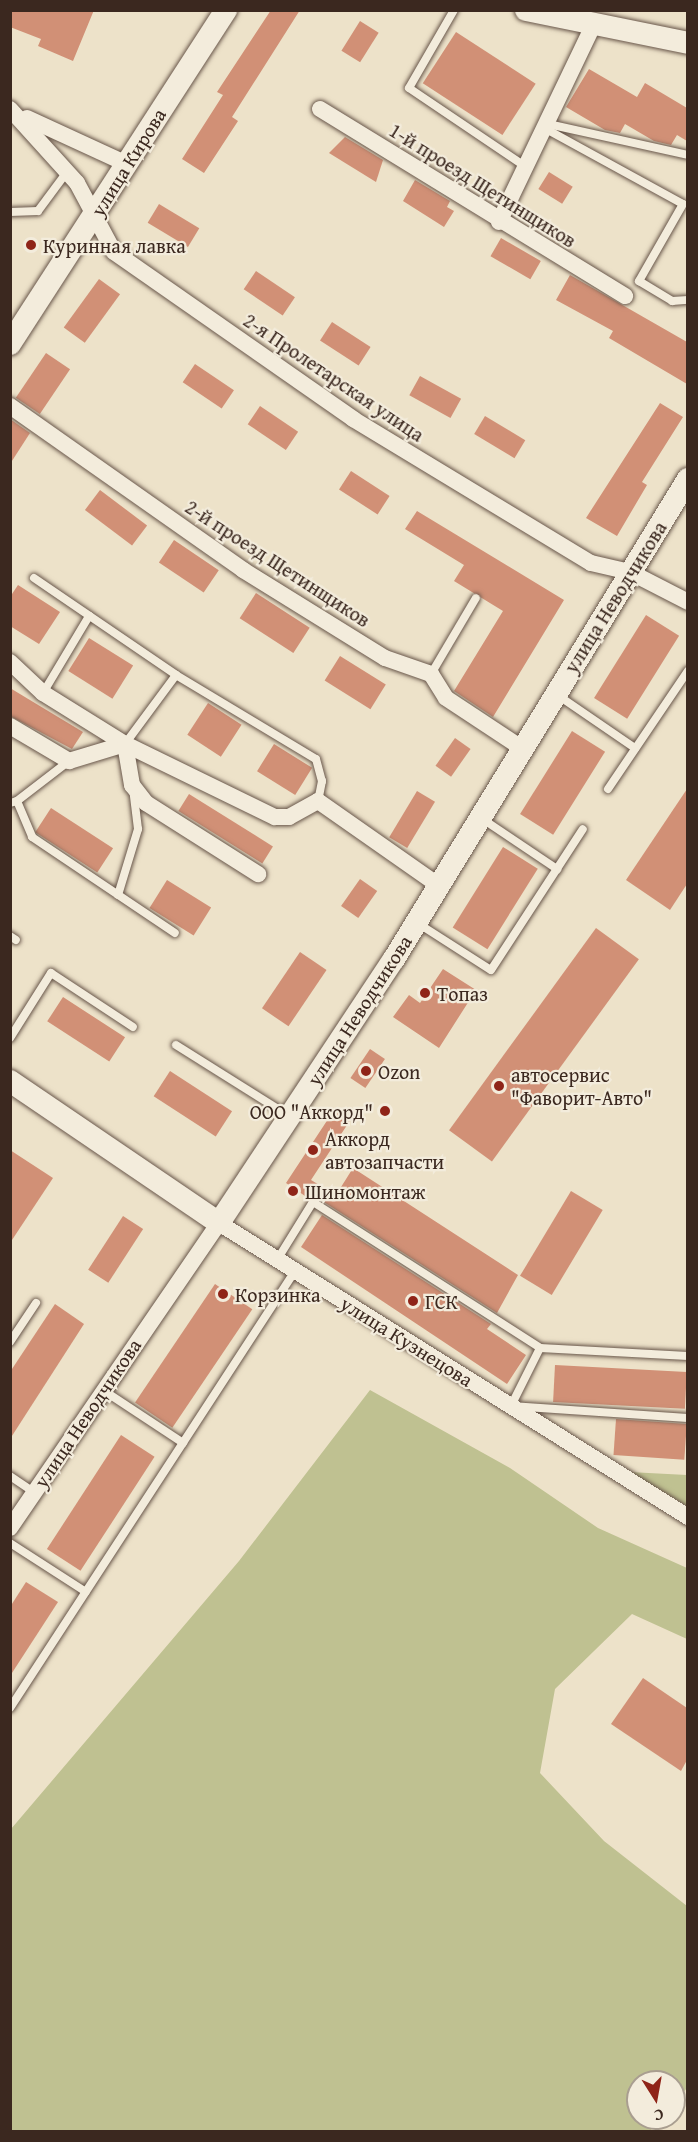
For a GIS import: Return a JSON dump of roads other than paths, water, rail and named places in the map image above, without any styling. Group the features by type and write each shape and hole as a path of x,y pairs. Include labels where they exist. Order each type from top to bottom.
{"main road":[{"name":"улица Кирова","path":"10,344 226,10"},
{"path":"526,10 687,43"},
{"name":"улица Неводчикова","path":"219,1223 417,922 687,479"},
{"name":"улица Кузнецова","path":"10,1081 219,1223"}],"street":[{"path":"499,222 527,168 594,24"},
{"name":"1-й проезд Щетинщиков","path":"320,109 499,222 625,296"},
{"name":"2-я Пролетарская улица","path":"13,111 127,164"},
{"name":"2-я Пролетарская улица","path":"13,111 68,171 114,252 353,419 591,563 630,572 687,602"},
{"name":"2-й проезд Щетинщиков","path":"10,406 243,570 385,658 431,674"},
{"path":"10,662 43,693 125,744 275,817 288,817 318,801 438,885"},
{"path":"431,674 446,698 523,749"},
{"path":"10,726 69,761 125,744"},
{"path":"125,744 132,785 164,816 258,873"},
{"name":"улица Кузнецова","path":"219,1223 687,1517"},
{"name":"улица Неводчикова","path":"10,1528 102,1389 219,1223"}],"lane":[{"path":"454,10 409,88 527,168"},
{"path":"547,126 687,155"},
{"path":"547,126 682,204 639,281 672,301 687,300"},
{"path":"10,212 38,211 68,171"},
{"path":"34,578 176,675 316,759 322,781 318,801"},
{"path":"431,674 476,598"},
{"path":"43,693 88,616"},
{"path":"608,789 687,671"},
{"path":"125,744 176,675"},
{"path":"555,694 635,748"},
{"path":"69,761 14,802 32,837 174,933"},
{"path":"118,895 138,829 132,785"},
{"path":"480,818 557,869"},
{"path":"417,922 491,970 583,829"},
{"path":"10,1038 51,973 133,1027"},
{"path":"176,1045 289,1117"},
{"path":"277,1260 313,1202 540,1348 687,1356"},
{"path":"10,1708 295,1271"},
{"path":"10,1342 36,1303"},
{"path":"540,1348 511,1406 687,1418"},
{"path":"102,1389 183,1443"},
{"path":"10,1476 34,1492"},
{"path":"10,1543 86,1592"}],"place":[{"name":"Куринная лавка","path":"31,245"},
{"name":"Топаз","path":"425,993"},
{"name":"Ozon","path":"366,1071"},
{"name":"автосервис \"Фаворит-Авто\"","path":"499,1086"},
{"name":"ООО \"Аккорд\"","path":"385,1111"},
{"name":"Аккорд автозапчасти","path":"313,1150"},
{"name":"Шиномонтаж","path":"293,1191"},
{"name":"Корзинка","path":"223,1294"},
{"name":"ГСК","path":"413,1301"}]}
